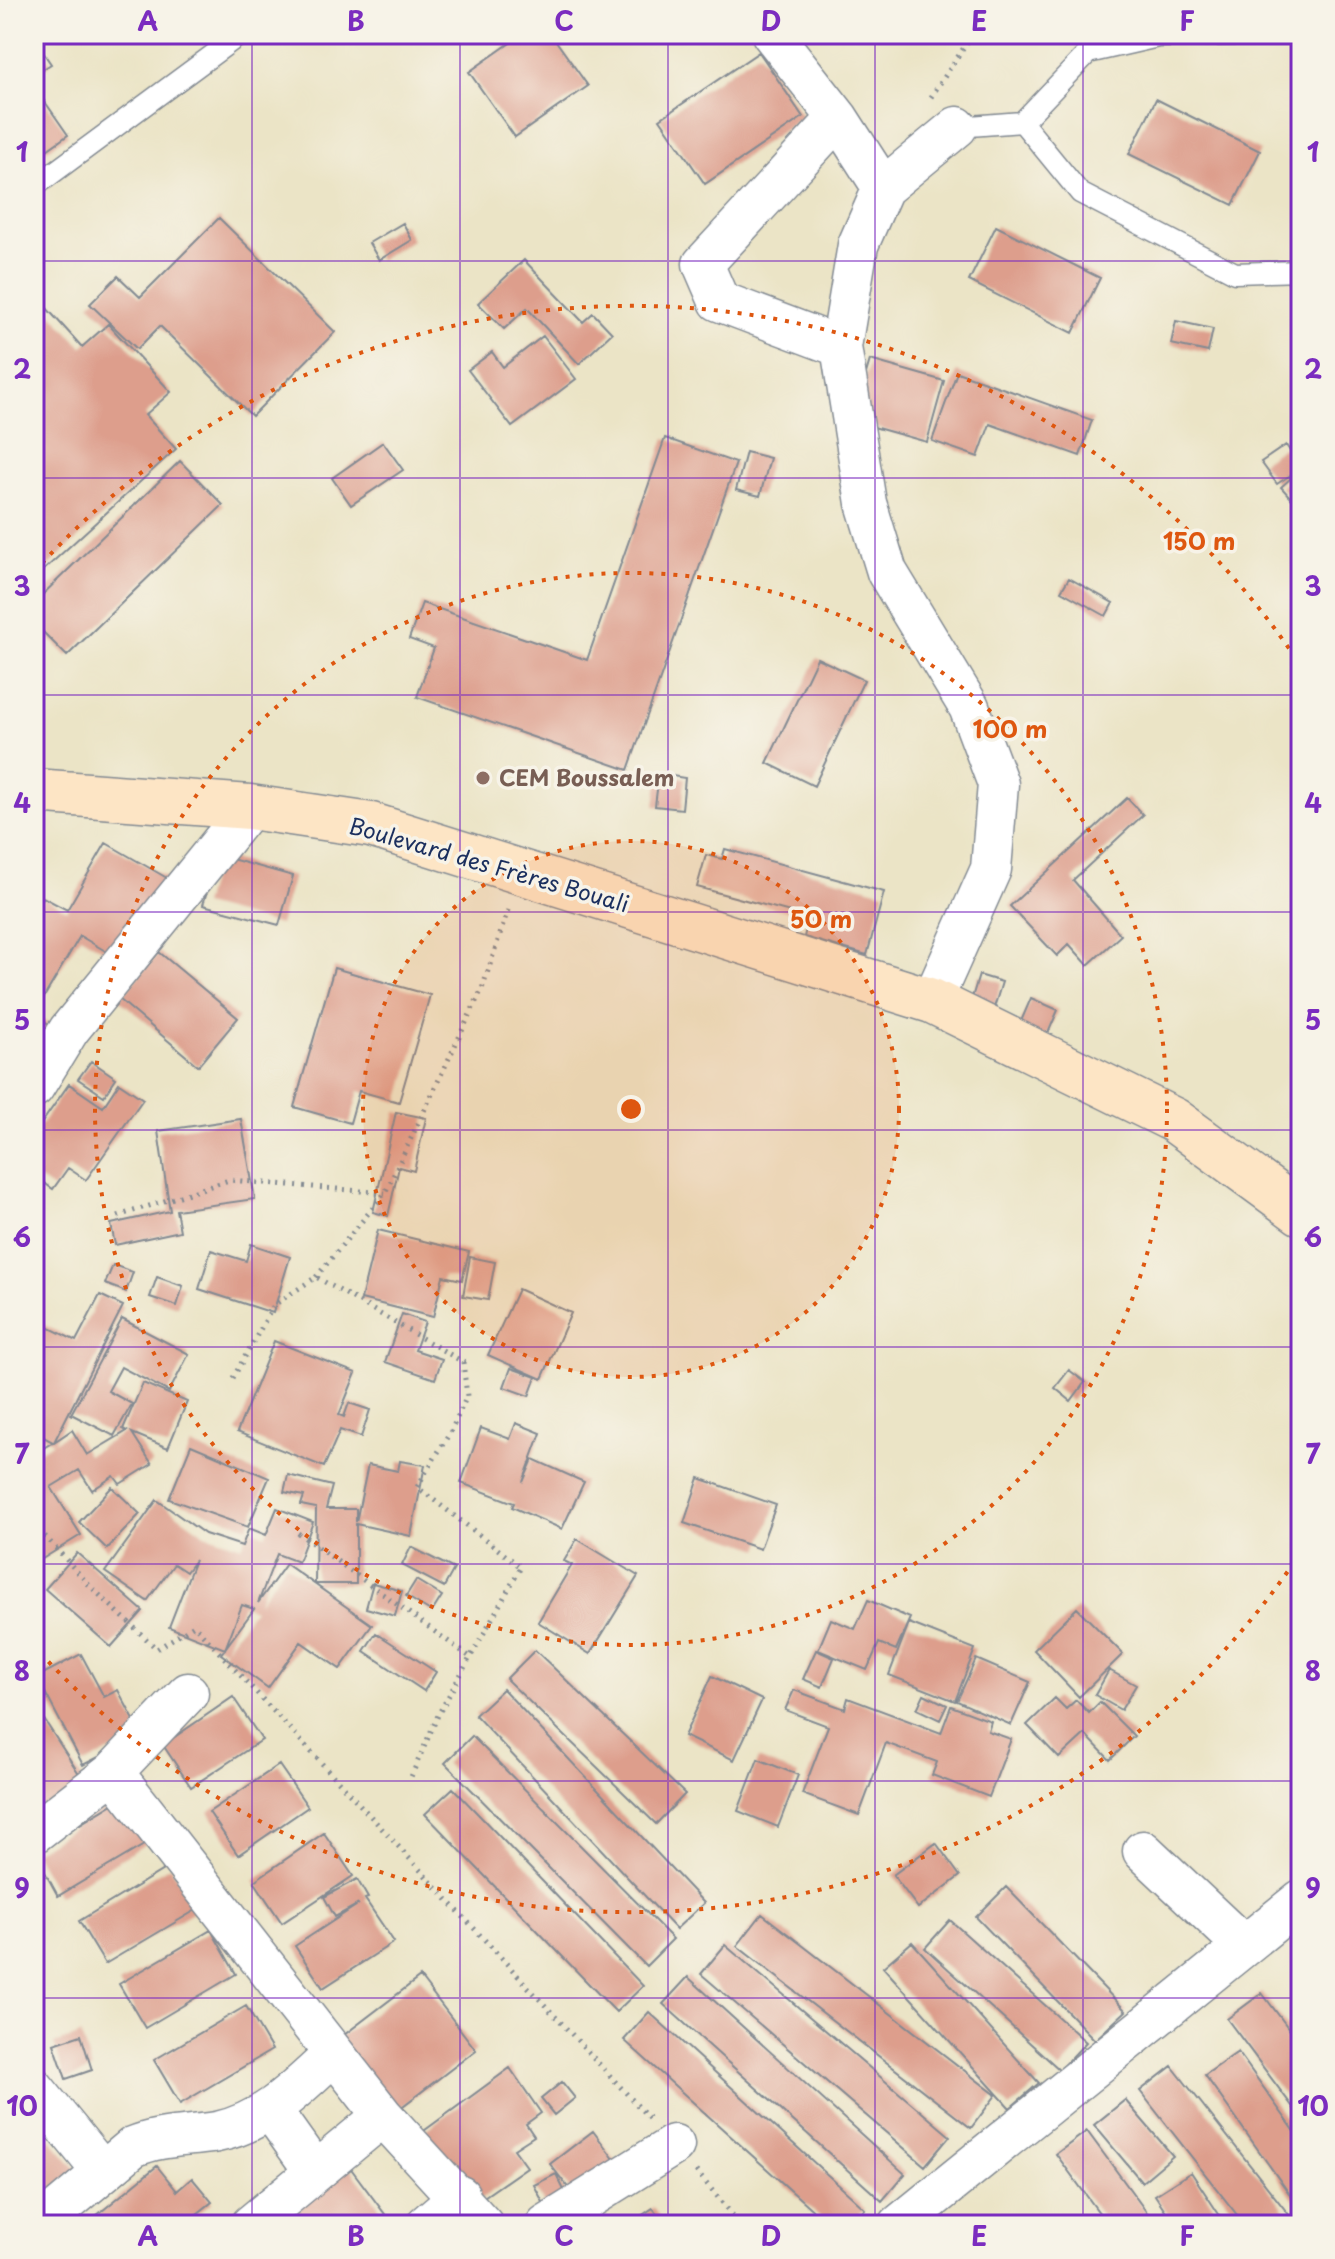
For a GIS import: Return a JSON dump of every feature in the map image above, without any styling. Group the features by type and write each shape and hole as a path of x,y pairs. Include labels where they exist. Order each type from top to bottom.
{"street":[{"path":"772,34 838,118 883,188"},
{"path":"838,118 703,264 719,301 841,347"},
{"path":"932,1001 991,869 998,784 969,707 887,572 866,503 841,347 858,245 883,188 957,127"},
{"name":"Boulevard des Frères Bouali","path":"34,791 250,807 371,825 932,1001 1174,1120 1301,1213"},
{"path":"34,1087 69,1030 250,807"},
{"path":"34,1833 113,1772 188,1693"},
{"path":"113,1772 383,2116 472,2210 426,2225"},
{"path":"1143,1851 1244,1946"},
{"path":"899,2225 1301,1900"},
{"path":"40,2225 101,2170 133,2147 151,2139 221,2131 271,2110 334,2054"},
{"path":"38,2102 101,2170"},
{"path":"271,2110 315,2172"},
{"path":"251,2225 383,2116"},
{"path":"546,2225 674,2145"}],"lane":[{"path":"34,187 241,34"},
{"path":"957,127 1022,122 1088,53 1158,37 1262,34"},
{"path":"1022,122 1080,193 1235,273 1301,271"}],"path":[{"path":"957,127 929,100 973,34"},
{"path":"233,1378 274,1305 316,1277 385,1193 482,989 521,872"},
{"path":"118,1216 229,1180 385,1193"},
{"path":"316,1277 463,1362 467,1396 451,1431 417,1487 521,1567 439,1713 410,1779"},
{"path":"34,1524 90,1586 157,1649 194,1625 674,2145 741,2225"},
{"path":"298,1533 470,1657"}],"building":[{"path":"523,34 551,34 588,86 515,137 469,72"},
{"path":"34,39 51,64 34,75"},
{"path":"759,52 803,117 705,184 660,119"},
{"path":"34,86 68,135 34,159"},
{"path":"1156,99 1260,151 1233,205 1129,154"},
{"path":"219,218 335,332 252,416 160,326 137,349 90,304 118,276 140,297"},
{"path":"403,223 412,240 379,260 369,243"},
{"path":"996,226 1100,278 1073,333 969,281"},
{"path":"524,260 583,322 593,313 612,333 579,364 527,308 504,329 478,303"},
{"path":"34,294 82,347 108,324 171,392 145,415 176,449 34,579"},
{"path":"1176,321 1213,329 1208,352 1171,344"},
{"path":"543,336 576,379 512,427 468,370 492,352 503,367"},
{"path":"870,360 944,381 927,442 852,421"},
{"path":"957,372 1092,420 1080,456 990,424 978,457 932,441"},
{"path":"665,438 736,463 628,770 417,697 434,648 409,639 422,603 587,660"},
{"path":"383,442 403,470 351,505 332,478"},
{"path":"1286,445 1301,468 1277,484 1261,462"},
{"path":"746,452 770,458 760,496 736,490"},
{"path":"180,461 223,505 67,656 34,623 34,603"},
{"path":"1301,469 1301,509 1281,487"},
{"path":"1069,578 1113,603 1106,616 1061,591"},
{"path":"817,658 864,680 814,786 767,763"},
{"path":"659,774 685,778 682,809 655,806"},
{"path":"1127,798 1143,815 1073,880 1121,935 1088,965 1069,944 1057,956 1010,906"},
{"path":"106,843 167,878 119,959 80,936 34,1014 34,912 43,897 67,910"},
{"path":"725,849 884,892 867,955 804,937 809,917 697,887 706,855 722,859"},
{"path":"217,855 293,876 279,925 203,905"},
{"path":"159,952 238,1018 198,1066 119,999"},
{"path":"334,968 430,995 399,1102 359,1091 350,1123 294,1107"},
{"path":"979,975 1002,982 993,1011 970,1004"},
{"path":"1031,998 1058,1010 1046,1038 1019,1026"},
{"path":"34,1015 52,1026 39,1048 34,1045"},
{"path":"91,1061 116,1078 104,1096 78,1079"},
{"path":"119,1083 143,1099 86,1180 68,1168 53,1189 34,1176 34,1134 69,1084 103,1107"},
{"path":"396,1112 426,1118 414,1171 399,1167 388,1216 373,1212"},
{"path":"241,1119 255,1199 176,1210 180,1231 115,1245 111,1224 170,1211 158,1131"},
{"path":"378,1230 469,1252 462,1280 443,1276 433,1317 361,1299"},
{"path":"251,1244 290,1257 273,1313 199,1289 211,1250 246,1261"},
{"path":"470,1257 495,1262 488,1300 463,1296"},
{"path":"113,1265 133,1272 126,1292 105,1284"},
{"path":"157,1277 183,1286 177,1306 150,1297"},
{"path":"518,1289 571,1313 542,1379 488,1355"},
{"path":"100,1295 123,1306 54,1442 72,1430 87,1455 127,1431 123,1429 143,1383 187,1402 168,1448 132,1433 152,1464 120,1484 114,1476 92,1490 79,1470 51,1487 81,1535 34,1564 34,1454 53,1442 34,1432 34,1341 42,1324 76,1341"},
{"path":"402,1314 425,1322 415,1350 442,1359 435,1379 385,1362"},
{"path":"122,1319 189,1354 169,1392 121,1367 108,1391 132,1404 114,1436 71,1414"},
{"path":"274,1341 356,1373 339,1415 344,1417 349,1403 370,1410 361,1437 340,1430 324,1467 237,1432"},
{"path":"511,1368 536,1377 529,1396 504,1387"},
{"path":"1069,1370 1085,1382 1071,1401 1055,1388"},
{"path":"516,1423 541,1433 523,1482 533,1459 584,1482 562,1529 512,1507 514,1503 461,1483 481,1428 510,1439"},
{"path":"191,1445 269,1478 248,1527 169,1499"},
{"path":"400,1461 425,1465 411,1536 356,1524 356,1584 315,1584 316,1508 301,1505 304,1496 284,1492 288,1475 332,1486 326,1509 356,1509 356,1522 368,1465 398,1471"},
{"path":"699,1478 776,1505 760,1549 684,1523"},
{"path":"112,1487 140,1514 107,1549 79,1522"},
{"path":"157,1500 205,1534 242,1546 249,1528 266,1535 277,1508 313,1522 298,1562 277,1554 258,1603 286,1564 372,1625 340,1669 301,1642 268,1688 221,1654 225,1649 169,1627 195,1560 186,1572 174,1564 147,1601 105,1572","holes":["242,1605 254,1609 225,1648"]},
{"path":"577,1539 638,1576 590,1654 538,1622 572,1565 564,1561"},
{"path":"411,1547 454,1569 444,1587 402,1565"},
{"path":"77,1553 143,1611 111,1647 45,1589"},
{"path":"416,1580 442,1596 432,1612 406,1596"},
{"path":"373,1583 402,1591 395,1616 366,1608"},
{"path":"868,1600 910,1618 896,1650 879,1643 867,1670 818,1650 831,1619 855,1629"},
{"path":"1077,1608 1123,1654 1079,1697 1034,1650"},
{"path":"909,1623 975,1649 955,1701 889,1675"},
{"path":"376,1633 436,1672 424,1691 364,1651"},
{"path":"535,1650 685,1794 656,1824 506,1679"},
{"path":"816,1650 834,1658 822,1687 803,1679"},
{"path":"81,1654 104,1697 118,1690 142,1735 83,1765 37,1677"},
{"path":"976,1659 1030,1682 1011,1725 957,1701"},
{"path":"1109,1670 1136,1685 1121,1710 1095,1695"},
{"path":"712,1676 762,1700 734,1760 684,1736"},
{"path":"503,1689 704,1903 676,1929 475,1715"},
{"path":"794,1690 845,1709 848,1698 941,1733 951,1706 991,1721 988,1731 1011,1739 989,1797 932,1775 937,1762 886,1743 859,1815 802,1794 828,1726 785,1710"},
{"path":"924,1694 947,1705 940,1720 917,1709"},
{"path":"233,1697 262,1740 191,1787 163,1745"},
{"path":"1055,1698 1066,1709 1076,1700 1089,1713 1100,1702 1134,1736 1110,1760 1085,1734 1059,1758 1027,1725"},
{"path":"34,1704 85,1783 34,1816"},
{"path":"472,1736 673,1939 646,1966 445,1763"},
{"path":"758,1759 798,1775 778,1827 738,1811"},
{"path":"279,1765 308,1807 238,1855 209,1812"},
{"path":"453,1788 643,1986 616,2012 425,1814"},
{"path":"123,1798 149,1842 58,1896 34,1852"},
{"path":"324,1833 353,1876 282,1923 254,1881"},
{"path":"936,1843 960,1876 918,1908 893,1875"},
{"path":"170,1866 196,1910 105,1964 79,1921"},
{"path":"357,1879 368,1898 365,1899 394,1942 323,1988 295,1946 359,1904 335,1917 324,1897"},
{"path":"1006,1887 1126,2011 1095,2040 976,1917"},
{"path":"762,1914 996,2095 971,2128 737,1946"},
{"path":"950,1920 1086,2042 1060,2070 925,1948"},
{"path":"211,1930 236,1974 145,2028 119,1984"},
{"path":"912,1942 1039,2083 1010,2108 883,1967"},
{"path":"725,1945 950,2136 925,2166 701,1974"},
{"path":"420,1977 476,2050 378,2125 323,2051"},
{"path":"688,1977 905,2174 882,2201 663,2004"},
{"path":"1262,1993 1301,2045 1301,2118 1227,2019"},
{"path":"246,2006 272,2050 180,2104 154,2060"},
{"path":"649,2012 865,2209 850,2225 829,2225 624,2040"},
{"path":"81,2035 92,2070 66,2079 54,2044"},
{"path":"1238,2052 1301,2140 1301,2210 1205,2075"},
{"path":"1172,2066 1290,2216 1278,2225 1245,2225 1140,2091"},
{"path":"510,2068 541,2113 526,2124 534,2136 514,2149 527,2167 478,2201 406,2144"},
{"path":"562,2082 575,2098 554,2115 541,2099"},
{"path":"1125,2100 1173,2156 1142,2182 1094,2125"},
{"path":"43,2130 77,2170 34,2206 34,2138"},
{"path":"593,2131 636,2188 593,2220 550,2164"},
{"path":"1087,2131 1156,2225 1108,2225 1056,2154"},
{"path":"157,2166 177,2191 192,2178 212,2202 183,2225 85,2225"},
{"path":"349,2166 390,2221 386,2225 280,2225"},
{"path":"1191,2172 1226,2225 1175,2225 1155,2195"},
{"path":"556,2174 579,2220 555,2225 534,2185"},
{"path":"653,2208 665,2225 628,2225"}],"place":[{"name":"CEM Boussalem","path":"483,778"}]}
